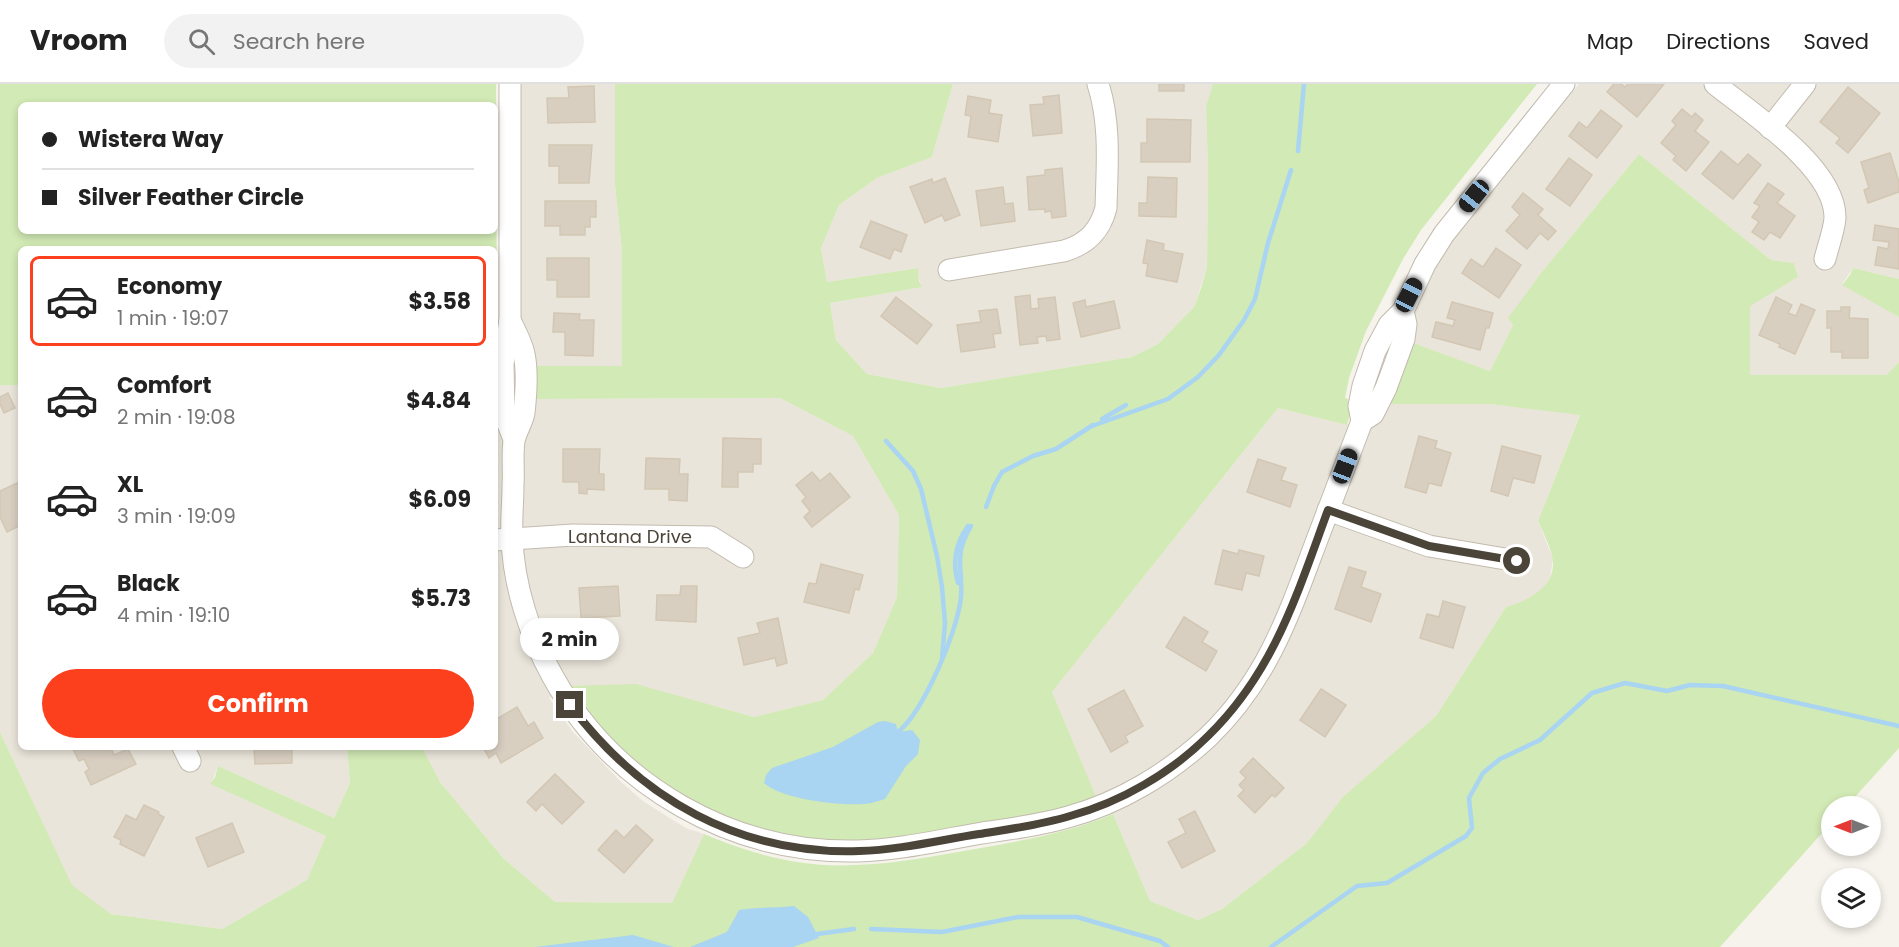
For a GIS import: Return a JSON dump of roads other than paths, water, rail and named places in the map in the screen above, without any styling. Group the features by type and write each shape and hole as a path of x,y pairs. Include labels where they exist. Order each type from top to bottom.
{"street":[{"path":"510,84 510,320 524,353 526,379 523,416 514,439 503,540 537,644 552,675 588,729 629,771 657,792 688,811 747,836 787,846 858,851 887,849 1037,824 1071,816 1104,804 1141,786 1176,764 1232,711 1253,684 1272,653 1284,627 1362,422 1359,406 1363,386 1389,324 1403,310 1425,264 1444,234 1564,84"},
{"path":"949,270 1093,247 1106,208 1107,123 1104,100 1098,84"},
{"path":"1715,84 1802,155 1817,173 1829,194 1835,218 1825,259"},
{"path":"1770,128 1805,84"},
{"path":"1328,510 1429,546 1517,561"},
{"name":"Lantana Drive","path":"503,540 573,535 711,537 743,557"}],"water":[{"path":"878,722 896,724 898,732 912,730 920,740 918,754 906,766 885,799 866,804 826,802 796,797 772,789 764,783 766,775 772,768 833,747"},
{"path":"794,906 808,917 819,938 793,947 690,947 727,932 739,910"},
{"path":"633,935 674,947 535,947"}],"waterway":[{"path":"1298,151 1304,84"},
{"path":"1092,426 1168,399 1198,377 1219,355 1244,320 1255,299 1268,243 1291,170"},
{"path":"1102,419 1126,405"},
{"path":"986,507 1002,472 1033,456 1056,449 1093,425"},
{"path":"886,441 913,471 921,489 942,587 945,623 942,659"},
{"path":"958,583 955,568 956,553 968,526"},
{"path":"898,732 908,722 929,689 947,649 961,597 960,553 971,526"},
{"path":"1271,947 1357,886 1387,883 1466,836 1472,828 1469,798 1483,773 1500,759 1540,740 1592,693 1625,683 1667,691 1690,685 1723,686 1899,726"},
{"path":"871,929 942,932 1018,917 1077,917 1160,941 1168,947"},
{"path":"817,934 854,929"}]}
